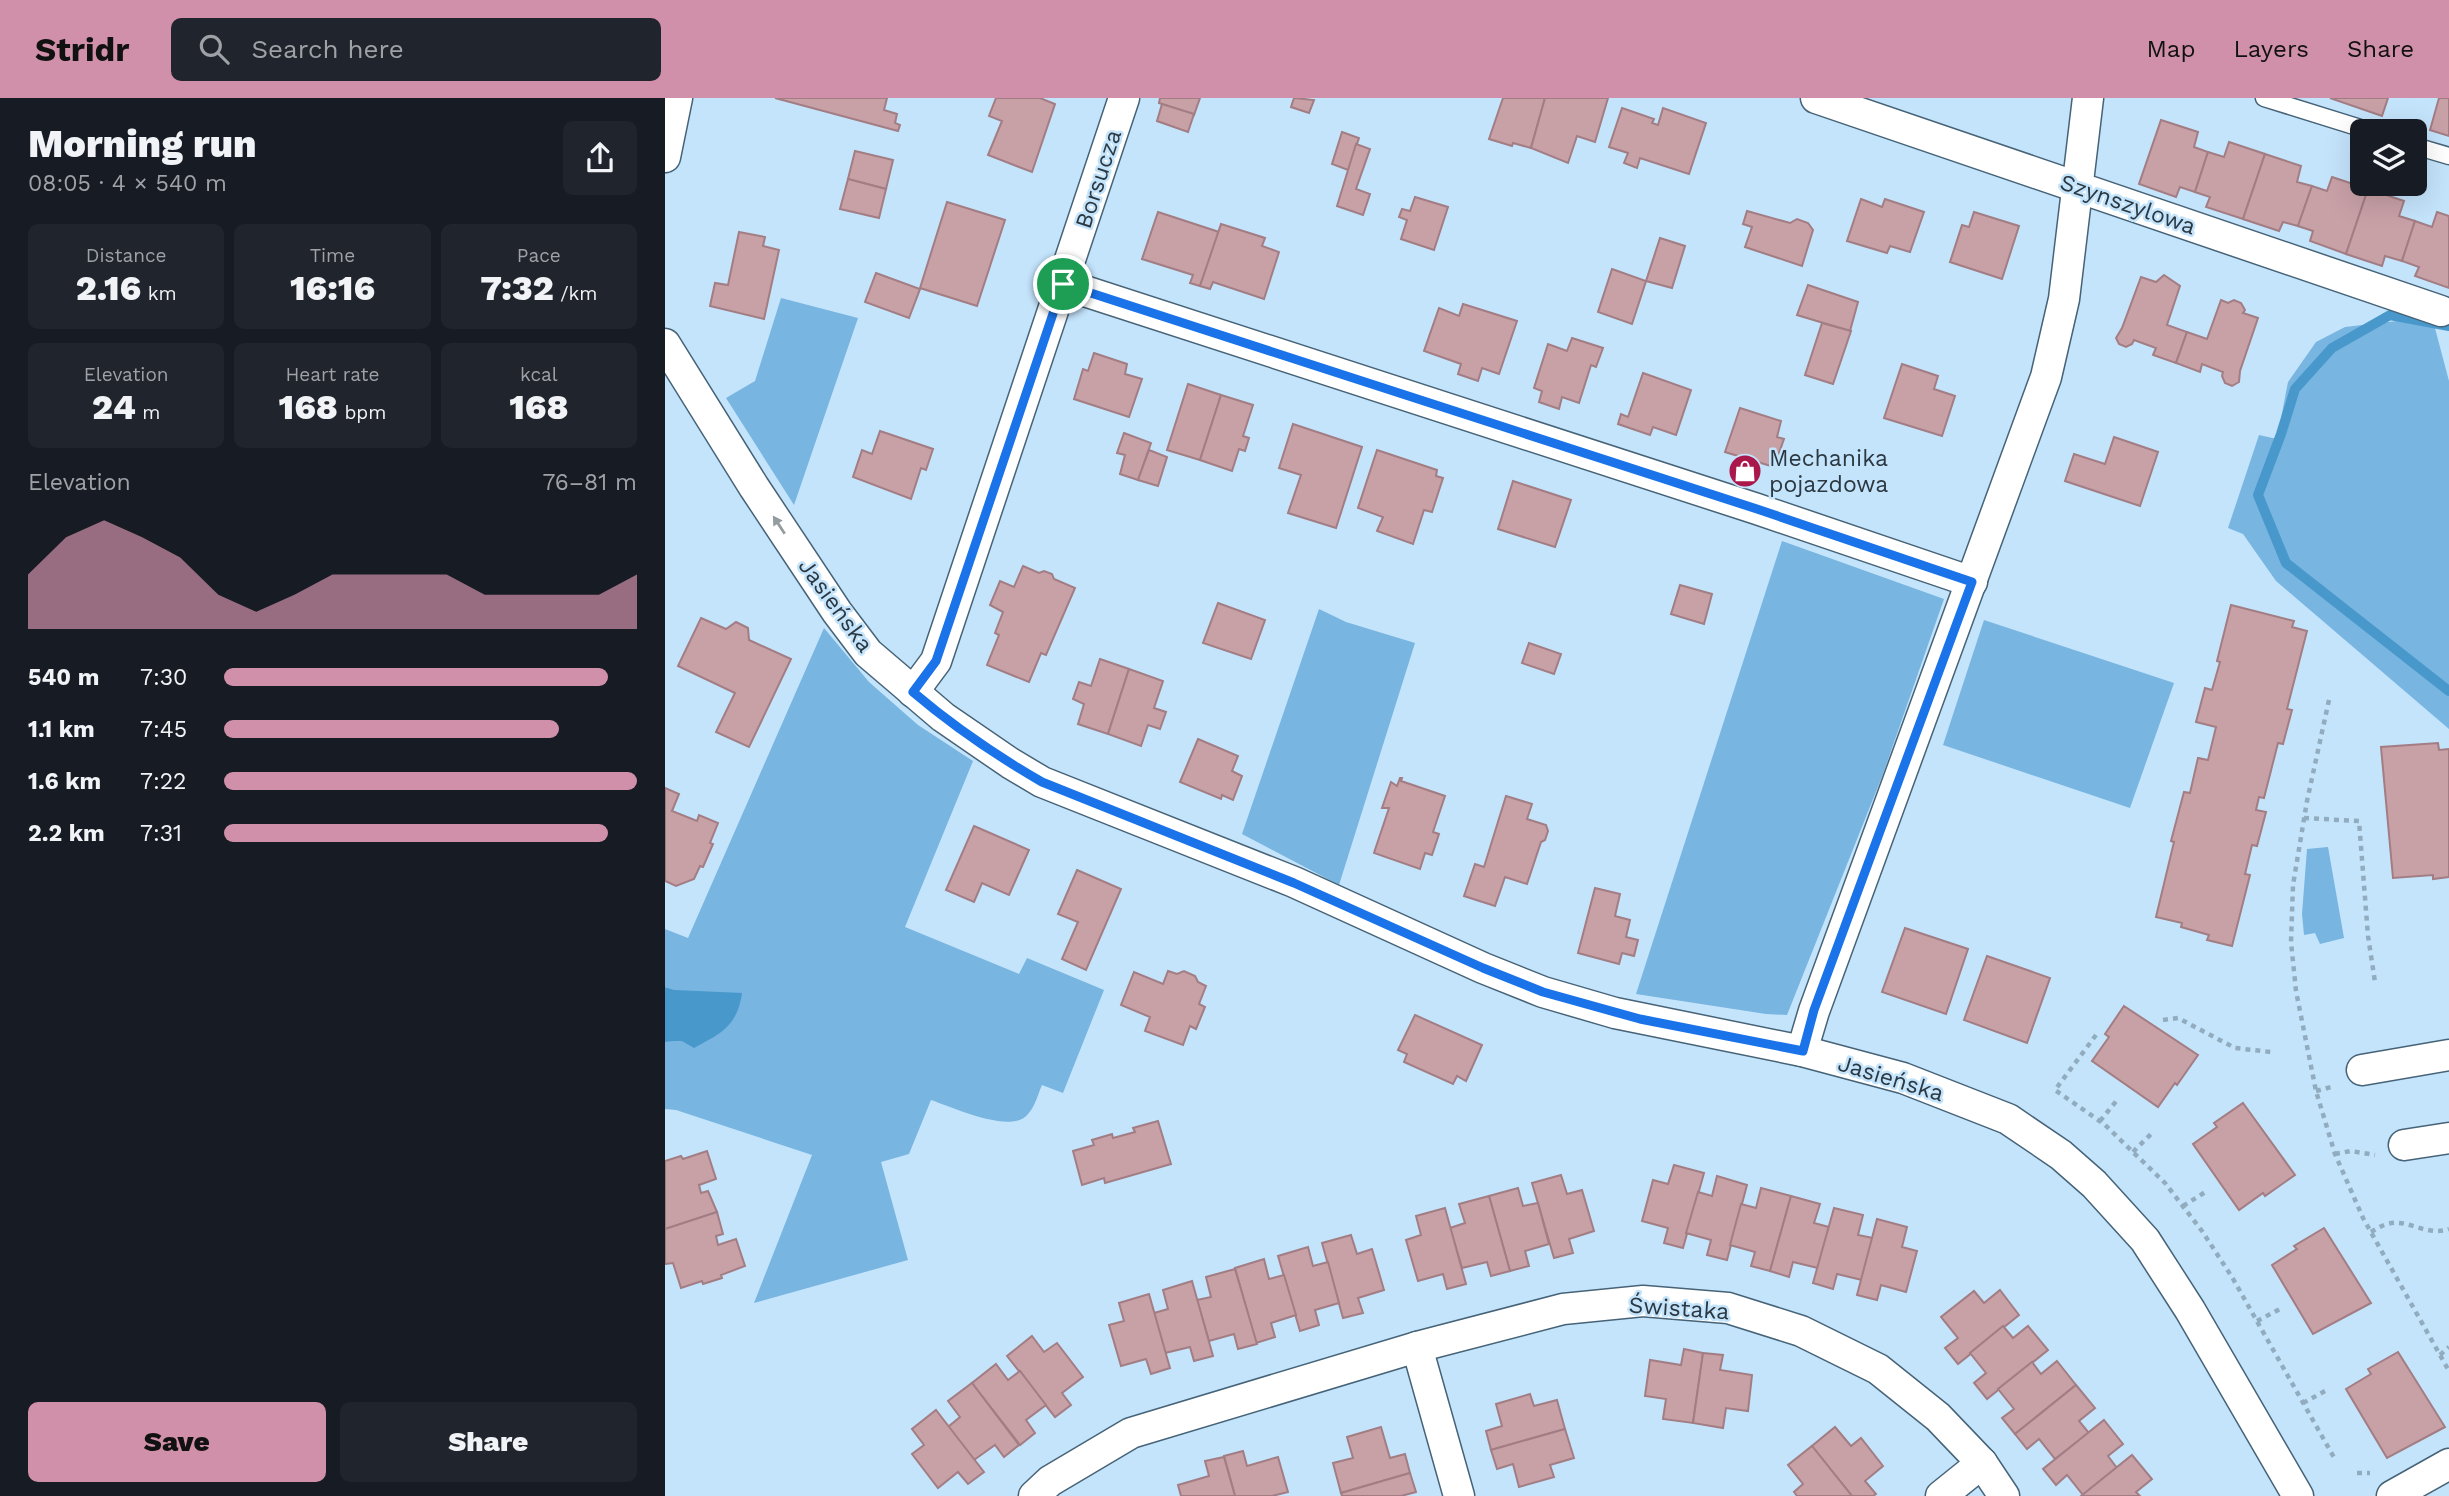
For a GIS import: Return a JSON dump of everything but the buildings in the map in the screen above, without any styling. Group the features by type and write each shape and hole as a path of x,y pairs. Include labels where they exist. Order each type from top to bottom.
{"street":[{"path":"665,157 677,98"},
{"name":"Borsucza","path":"913,692 936,661 1124,98"},
{"name":"Szynszylowa","path":"1816,98 2441,311"},
{"path":"1803,1051 1814,1010 2046,377 2064,299 2088,98"},
{"path":"1063,284 1757,509 1972,582"},
{"name":"Jasieńska","path":"665,344 754,486 837,612 868,653 954,725 1010,764 1042,782 1294,883 1543,992 1640,1019 1803,1051 1903,1079 2008,1119 2069,1162 2094,1184 2145,1240 2170,1276 2298,1496"},
{"path":"2362,1070 2449,1055"},
{"path":"2404,1145 2449,1138"},
{"name":"Świstaka","path":"1034,1496 1050,1481 1131,1433 1417,1347 1563,1309 1643,1300 1728,1308 1801,1331 1878,1369 1938,1417 1982,1462 2004,1496"},
{"path":"1417,1347 1459,1496"},
{"path":"1941,1496 1982,1462"},
{"path":"2392,1496 2449,1464"}],"lane":[{"path":"2264,98 2350,125"},
{"path":"2427,149 2449,156"}],"path":[{"path":"2329,700 2293,885 2291,942 2296,991 2316,1091 2335,1154 2371,1232 2449,1371"},
{"path":"2304,818 2359,821 2368,936 2375,982"},
{"path":"2163,1020 2178,1018 2235,1048 2270,1052"},
{"path":"2096,1035 2056,1090 2100,1121 2133,1152 2165,1183 2202,1231 2257,1321 2336,1461"},
{"path":"2316,1091 2323,1089"},
{"path":"2100,1121 2118,1099"},
{"path":"2133,1152 2154,1131"},
{"path":"2335,1154 2351,1150 2365,1152"},
{"path":"2183,1206 2207,1191"},
{"path":"2371,1232 2386,1224 2398,1223 2429,1232 2449,1230"},
{"path":"2257,1321 2280,1308"},
{"path":"2440,1355 2449,1347"},
{"path":"2303,1404 2327,1390"}],"shaded area":[{"path":"781,298 858,318 794,505 726,398 755,381"},
{"path":"2432,317 2449,381 2449,729 2276,581 2243,534 2228,528 2259,435 2277,439 2288,382 2316,342 2345,327"},
{"path":"1782,541 1944,599 1883,774 1787,1015 1636,994"},
{"path":"1319,609 1346,622 1415,643 1339,885 1242,834"},
{"path":"1984,620 2174,683 2130,808 1943,745"},
{"path":"824,628 869,682 918,725 973,761 905,927 1019,974 1027,958 1104,990 1063,1093 1042,1085 1028,1114 1020,1120 1009,1122 981,1118 931,1100 909,1154 881,1162 908,1260 754,1303 812,1155 676,1110 665,1109 665,1042 682,1041 675,990 665,987 665,929 688,938"},
{"path":"2328,847 2344,938 2320,944 2315,933 2304,935 2302,914 2307,849"},
{"path":"665,987 675,990 742,993 736,1014 726,1028 694,1048 682,1041 665,1042"}],"waterway":[{"path":"2449,326 2390,315 2332,348 2295,389 2258,495 2286,563 2449,691"}],"place":[{"name":"Mechanika pojazdowa","path":"1745,471"}],"route":[{"path":"1063,284 1757,509 1972,582 1814,1010 1803,1051 1615,1013 1543,992 1483,968 1294,883 1042,782 1010,764 943,717 913,692 936,661 1063,284"}]}
